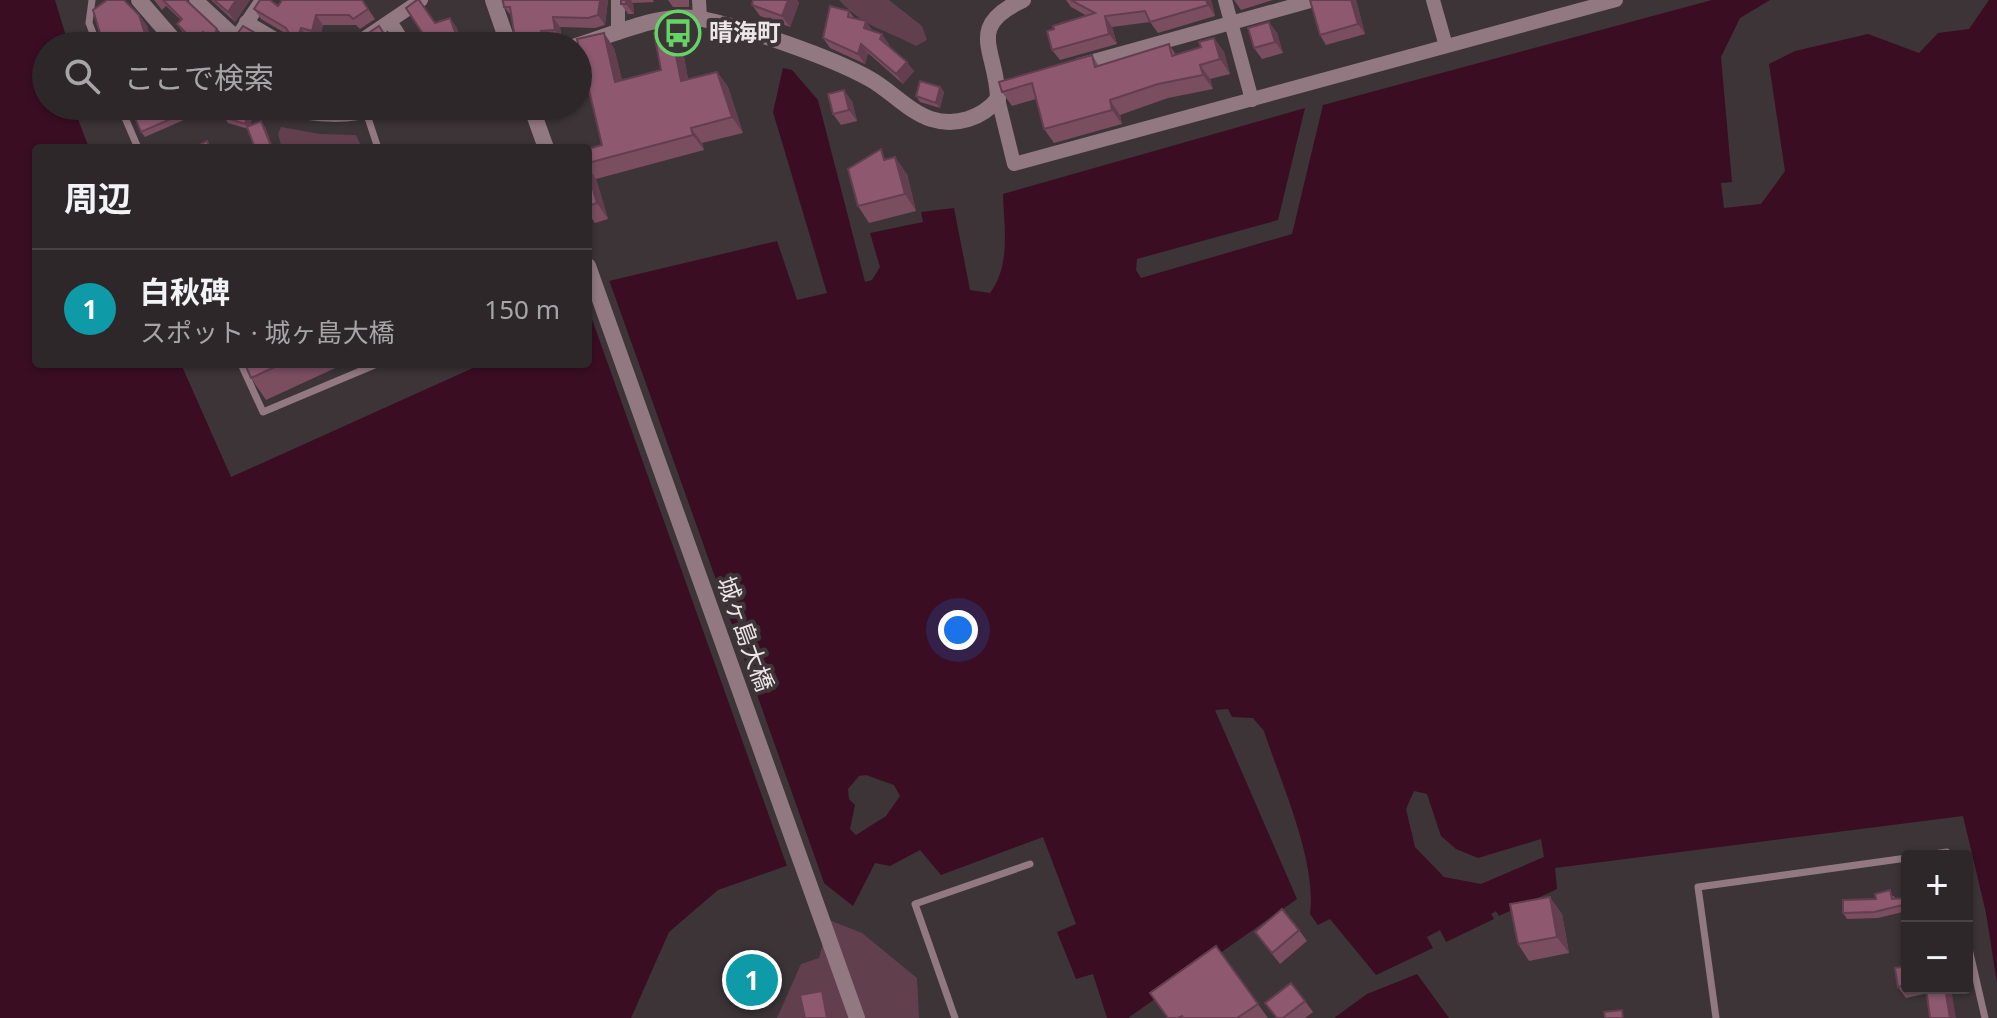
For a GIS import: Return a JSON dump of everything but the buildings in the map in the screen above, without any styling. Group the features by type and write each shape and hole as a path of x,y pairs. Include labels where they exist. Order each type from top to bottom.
{"street":[{"path":"139,0 167,32"},
{"path":"196,0 225,32"},
{"path":"240,32 262,0"},
{"path":"376,32 421,0"},
{"path":"493,0 504,32"},
{"path":"618,0 618,33"},
{"path":"699,0 700,18"},
{"path":"1023,0 997,14 988,30 1003,90 1014,164 1613,0"},
{"path":"1225,0 1252,100"},
{"path":"1070,67 1314,0"},
{"path":"1433,0 1446,46"},
{"path":"592,41 665,21 700,18 819,57 866,77 932,119 965,120 982,114 1003,90"},
{"path":"246,22 263,32"},
{"path":"391,23 397,32"},
{"path":"536,120 545,144"},
{"name":"城ヶ島大橋","path":"592,277 857,1018"}],"lane":[{"path":"92,0 89,23 93,32"},
{"path":"126,120 136,144"},
{"path":"375,120 378,144"},
{"path":"243,368 263,412 368,368"},
{"path":"1716,1018 1698,887 1901,859"},
{"path":"955,1018 915,904 1030,864"},
{"path":"1973,966 1985,1018"}],"shaded area":[{"path":"0,0 55,0 65,32 32,32 32,120 78,120 87,144 32,144 32,368 183,368 231,477 473,368 592,368 592,285 777,241 797,300 827,293 773,112 783,68 792,70 818,100 865,282 872,280 880,267 870,233 923,222 921,212 954,208 970,290 990,293 997,282 1004,258 1003,194 1305,108 1278,220 1137,259 1136,270 1141,278 1292,234 1323,105 1712,0 1770,0 1740,18 1721,57 1732,182 1721,183 1724,208 1761,204 1785,171 1769,64 1795,51 1868,34 1919,53 1938,33 1969,29 1989,0 1997,0 1997,983 1986,913 1963,816 1555,868 1557,889 1499,916 1496,911 1491,914 1494,919 1446,942 1440,930 1427,937 1433,948 1376,975 1330,919 1318,925 1310,914 1311,893 1303,847 1264,731 1253,718 1232,717 1228,709 1215,710 1297,899 1128,1018 1107,1018 1093,974 1076,979 1057,932 1076,924 1043,837 941,875 920,850 890,866 875,863 853,906 797,862 718,890 669,932 631,1018 0,1018","holes":["866,775 894,785 900,796 886,816 856,835 850,829 855,805 849,799 848,789 859,776"]},
{"path":"839,0 889,0 922,26 927,40 916,46 866,22"},
{"path":"281,127 320,134 356,135 360,144 281,144 278,134"},
{"path":"829,920 862,933 917,978 919,1018 777,1018 801,964 819,958"},
{"path":"1417,974 1449,1018 1334,1018 1367,994"}],"pier":[{"path":"608,277 827,891 796,867 788,869 592,319 592,281"},
{"path":"1414,791 1427,794 1441,836 1456,849 1478,858 1541,839 1544,857 1481,884 1444,877 1415,847 1406,809"}],"place":[{"name":"晴海町","path":"678,33"},
{"name":"白秋碑","path":"752,980"}]}
